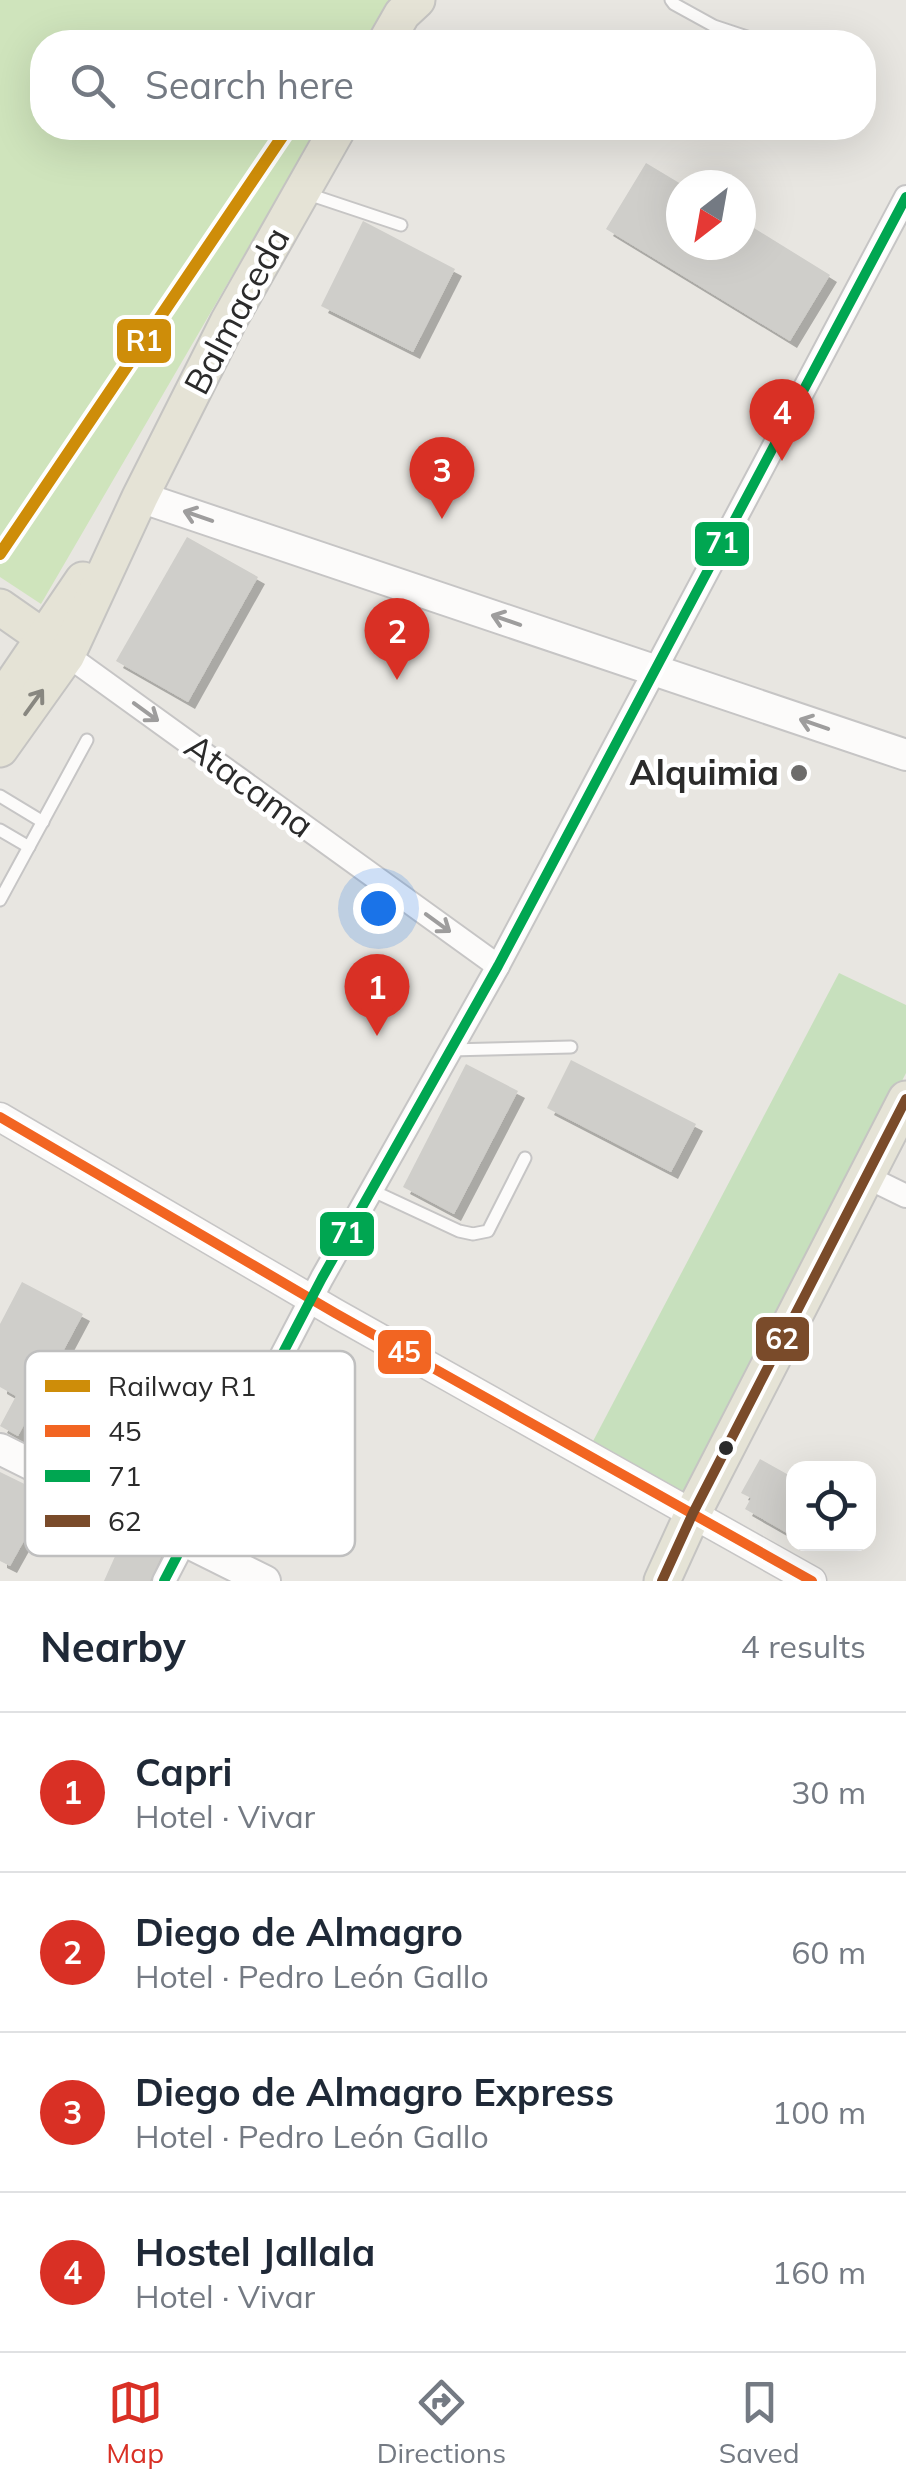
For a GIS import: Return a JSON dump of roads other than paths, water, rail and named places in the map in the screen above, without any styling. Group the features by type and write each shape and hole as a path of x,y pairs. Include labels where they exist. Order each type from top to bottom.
{"main road":[{"path":"393,30 417,0"},
{"name":"Balmaceda","path":"0,749 140,496 228,322 331,140"},
{"path":"140,496 906,756"},
{"name":"Atacama","path":"0,607 56,646"},
{"name":"Balmaceda","path":"0,702 56,646"},
{"path":"662,1581 693,1513 906,1099"},
{"path":"0,1449 25,1462"},
{"path":"214,1556 265,1581"}],"street":[{"path":"284,1351 498,966 906,197"},
{"name":"Atacama","path":"56,646 498,966"},
{"path":"0,1117 812,1581"},
{"path":"867,1177 906,1196"},
{"path":"164,1581 176,1556"}],"lane":[{"path":"671,0 726,30"},
{"path":"302,192 401,226"},
{"path":"0,900 88,740"},
{"path":"0,796 43,822"},
{"path":"0,830 29,847"},
{"path":"450,1050 571,1047"},
{"path":"371,1190 472,1234 488,1230 525,1158"}],"rail line":[{"name":"R1","path":"0,554 280,140"}],"place":[{"name":"Hostel Jallala","path":"782,461"},
{"name":"Diego de Almagro Express","path":"442,519"},
{"name":"Diego de Almagro","path":"397,680"},
{"name":"Alquimia","path":"799,773"},
{"name":"Capri","path":"377,1036"}]}
